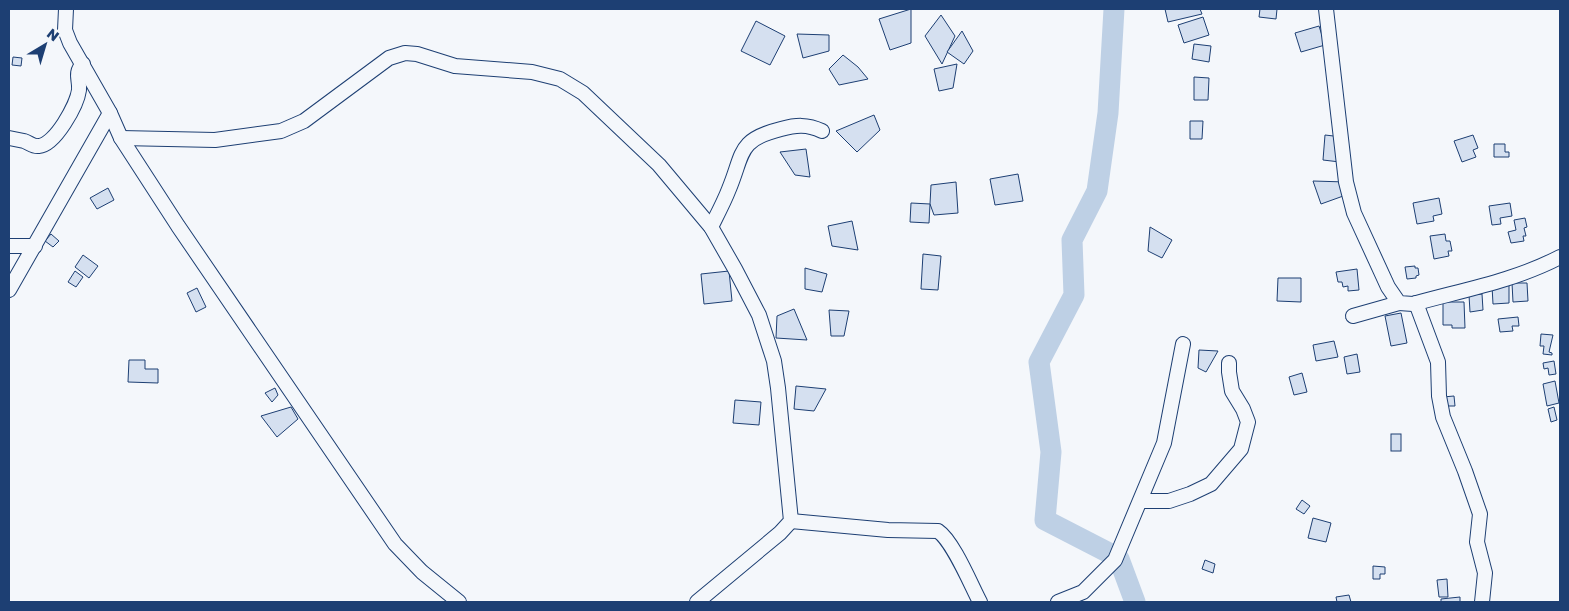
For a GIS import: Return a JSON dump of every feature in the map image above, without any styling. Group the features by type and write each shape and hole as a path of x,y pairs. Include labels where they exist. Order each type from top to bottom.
{"street":[{"path":"66,9 65,30 70,43 110,113 121,138 201,259 395,544 422,572 460,602"},
{"path":"1326,9 1348,190 1354,213 1388,287 1399,303"},
{"path":"121,138 215,140 281,131 304,122 389,58 405,53 416,54 455,66 549,75 571,84 583,93 659,165 711,227 736,269 759,315 774,360 791,522 780,534 697,602"},
{"path":"9,138 37,147 49,142 58,133 76,100 79,90 78,70 82,64"},
{"path":"9,290 110,113"},
{"path":"711,227 730,188 739,157 750,141 756,137 797,125 804,125 822,131"},
{"path":"9,246 35,246"},
{"path":"1353,316 1399,303 1416,303 1504,280 1541,267 1560,257"},
{"path":"1416,303 1438,362 1439,396 1443,417 1480,514 1477,542 1485,573 1482,602"},
{"path":"1058,602 1083,592 1115,560 1164,443 1183,344"},
{"path":"1141,501 1169,501 1211,484 1241,449 1248,422 1232,390 1229,363"},
{"path":"791,522 888,530 938,531 944,535 950,545 980,602"}],"building":[{"path":"911,9 911,43 890,50 879,19"},
{"path":"1165,9 1200,9 1202,14 1168,22"},
{"path":"1260,9 1277,9 1276,19 1259,17"},
{"path":"941,15 955,36 942,64 925,36"},
{"path":"1203,17 1209,35 1184,43 1178,25"},
{"path":"756,21 785,36 770,65 741,51"},
{"path":"1319,26 1325,45 1301,52 1295,33"},
{"path":"962,31 973,51 964,64 947,52"},
{"path":"797,34 829,35 829,51 803,58"},
{"path":"1194,44 1211,46 1209,62 1192,59"},
{"path":"843,55 858,67 868,79 839,85 829,69"},
{"path":"13,57 22,58 21,66 12,65"},
{"path":"957,64 953,88 939,91 934,69"},
{"path":"1194,77 1209,78 1208,100 1194,100"},
{"path":"874,115 880,130 857,152 836,131"},
{"path":"1190,121 1203,121 1202,139 1190,139"},
{"path":"1325,135 1342,137 1340,162 1323,160"},
{"path":"1473,135 1478,148 1473,150 1476,157 1462,162 1454,141"},
{"path":"1494,144 1505,144 1505,152 1509,152 1509,157 1494,157"},
{"path":"806,149 810,177 795,175 780,152"},
{"path":"1018,174 1023,201 995,205 990,179"},
{"path":"1313,181 1346,182 1346,195 1321,204"},
{"path":"956,182 958,213 934,215 930,204 931,185"},
{"path":"108,188 114,200 97,209 90,198"},
{"path":"1439,198 1442,214 1433,216 1434,221 1417,224 1413,203"},
{"path":"911,203 930,204 929,223 910,222"},
{"path":"1510,203 1512,216 1500,218 1501,224 1492,225 1489,206"},
{"path":"1525,218 1527,227 1524,228 1526,236 1523,236 1524,241 1511,243 1508,232 1516,230 1514,220"},
{"path":"852,221 858,250 832,246 828,226"},
{"path":"1150,227 1172,240 1162,258 1148,251"},
{"path":"51,234 59,241 53,247 45,241"},
{"path":"1445,234 1446,241 1450,241 1452,251 1448,251 1449,256 1434,259 1430,236"},
{"path":"923,254 941,256 938,290 921,289"},
{"path":"83,255 98,266 89,278 75,267"},
{"path":"1415,266 1415,268 1418,268 1419,275 1416,278 1407,279 1405,267"},
{"path":"805,268 827,274 822,292 805,289"},
{"path":"1357,269 1359,290 1348,291 1348,286 1343,287 1342,282 1338,282 1336,272"},
{"path":"75,271 83,277 76,287 68,282"},
{"path":"729,271 732,301 704,304 701,274"},
{"path":"1278,278 1301,278 1301,302 1277,301"},
{"path":"1512,283 1527,283 1528,301 1513,302"},
{"path":"1509,285 1509,303 1493,304 1492,286"},
{"path":"197,288 206,307 196,312 187,293"},
{"path":"1482,294 1483,310 1470,312 1469,295"},
{"path":"1443,302 1464,302 1465,328 1452,328 1452,325 1443,325"},
{"path":"794,309 807,340 776,338 777,316"},
{"path":"829,310 849,311 844,336 831,336"},
{"path":"1401,313 1407,343 1391,346 1385,316"},
{"path":"1518,317 1519,326 1512,326 1513,331 1500,332 1498,319"},
{"path":"1541,334 1553,335 1549,352 1552,355 1543,354 1544,346 1540,346"},
{"path":"1334,341 1338,357 1316,361 1313,345"},
{"path":"1199,350 1218,351 1206,372 1198,368"},
{"path":"1357,354 1360,372 1347,374 1344,357"},
{"path":"129,360 145,360 145,369 158,369 158,383 128,382"},
{"path":"1554,361 1556,374 1549,375 1548,368 1544,369 1543,363"},
{"path":"1302,373 1307,392 1294,395 1289,377"},
{"path":"1555,381 1559,403 1547,406 1543,384"},
{"path":"796,386 826,389 814,411 794,409"},
{"path":"275,388 278,395 272,402 265,393"},
{"path":"1454,396 1455,406 1444,406 1443,397"},
{"path":"735,400 761,402 759,425 733,423"},
{"path":"291,407 298,419 277,437 261,416"},
{"path":"1554,407 1557,420 1551,422 1548,409"},
{"path":"1391,434 1401,434 1401,451 1391,451"},
{"path":"1302,500 1310,506 1304,514 1296,509"},
{"path":"1313,518 1331,523 1326,542 1308,538"},
{"path":"1205,560 1215,564 1213,573 1202,569"},
{"path":"1373,566 1385,567 1385,574 1380,574 1380,579 1373,579"},
{"path":"1447,579 1448,597 1439,597 1437,580"},
{"path":"1349,595 1351,602 1337,602 1336,597"},
{"path":"1460,597 1460,602 1441,602 1441,599"}],"waterway":[{"path":"1113,555 1045,520 1051,452 1039,362 1074,295 1072,240 1097,191 1108,113 1114,9"},
{"path":"1119,559 1135,602"}]}
